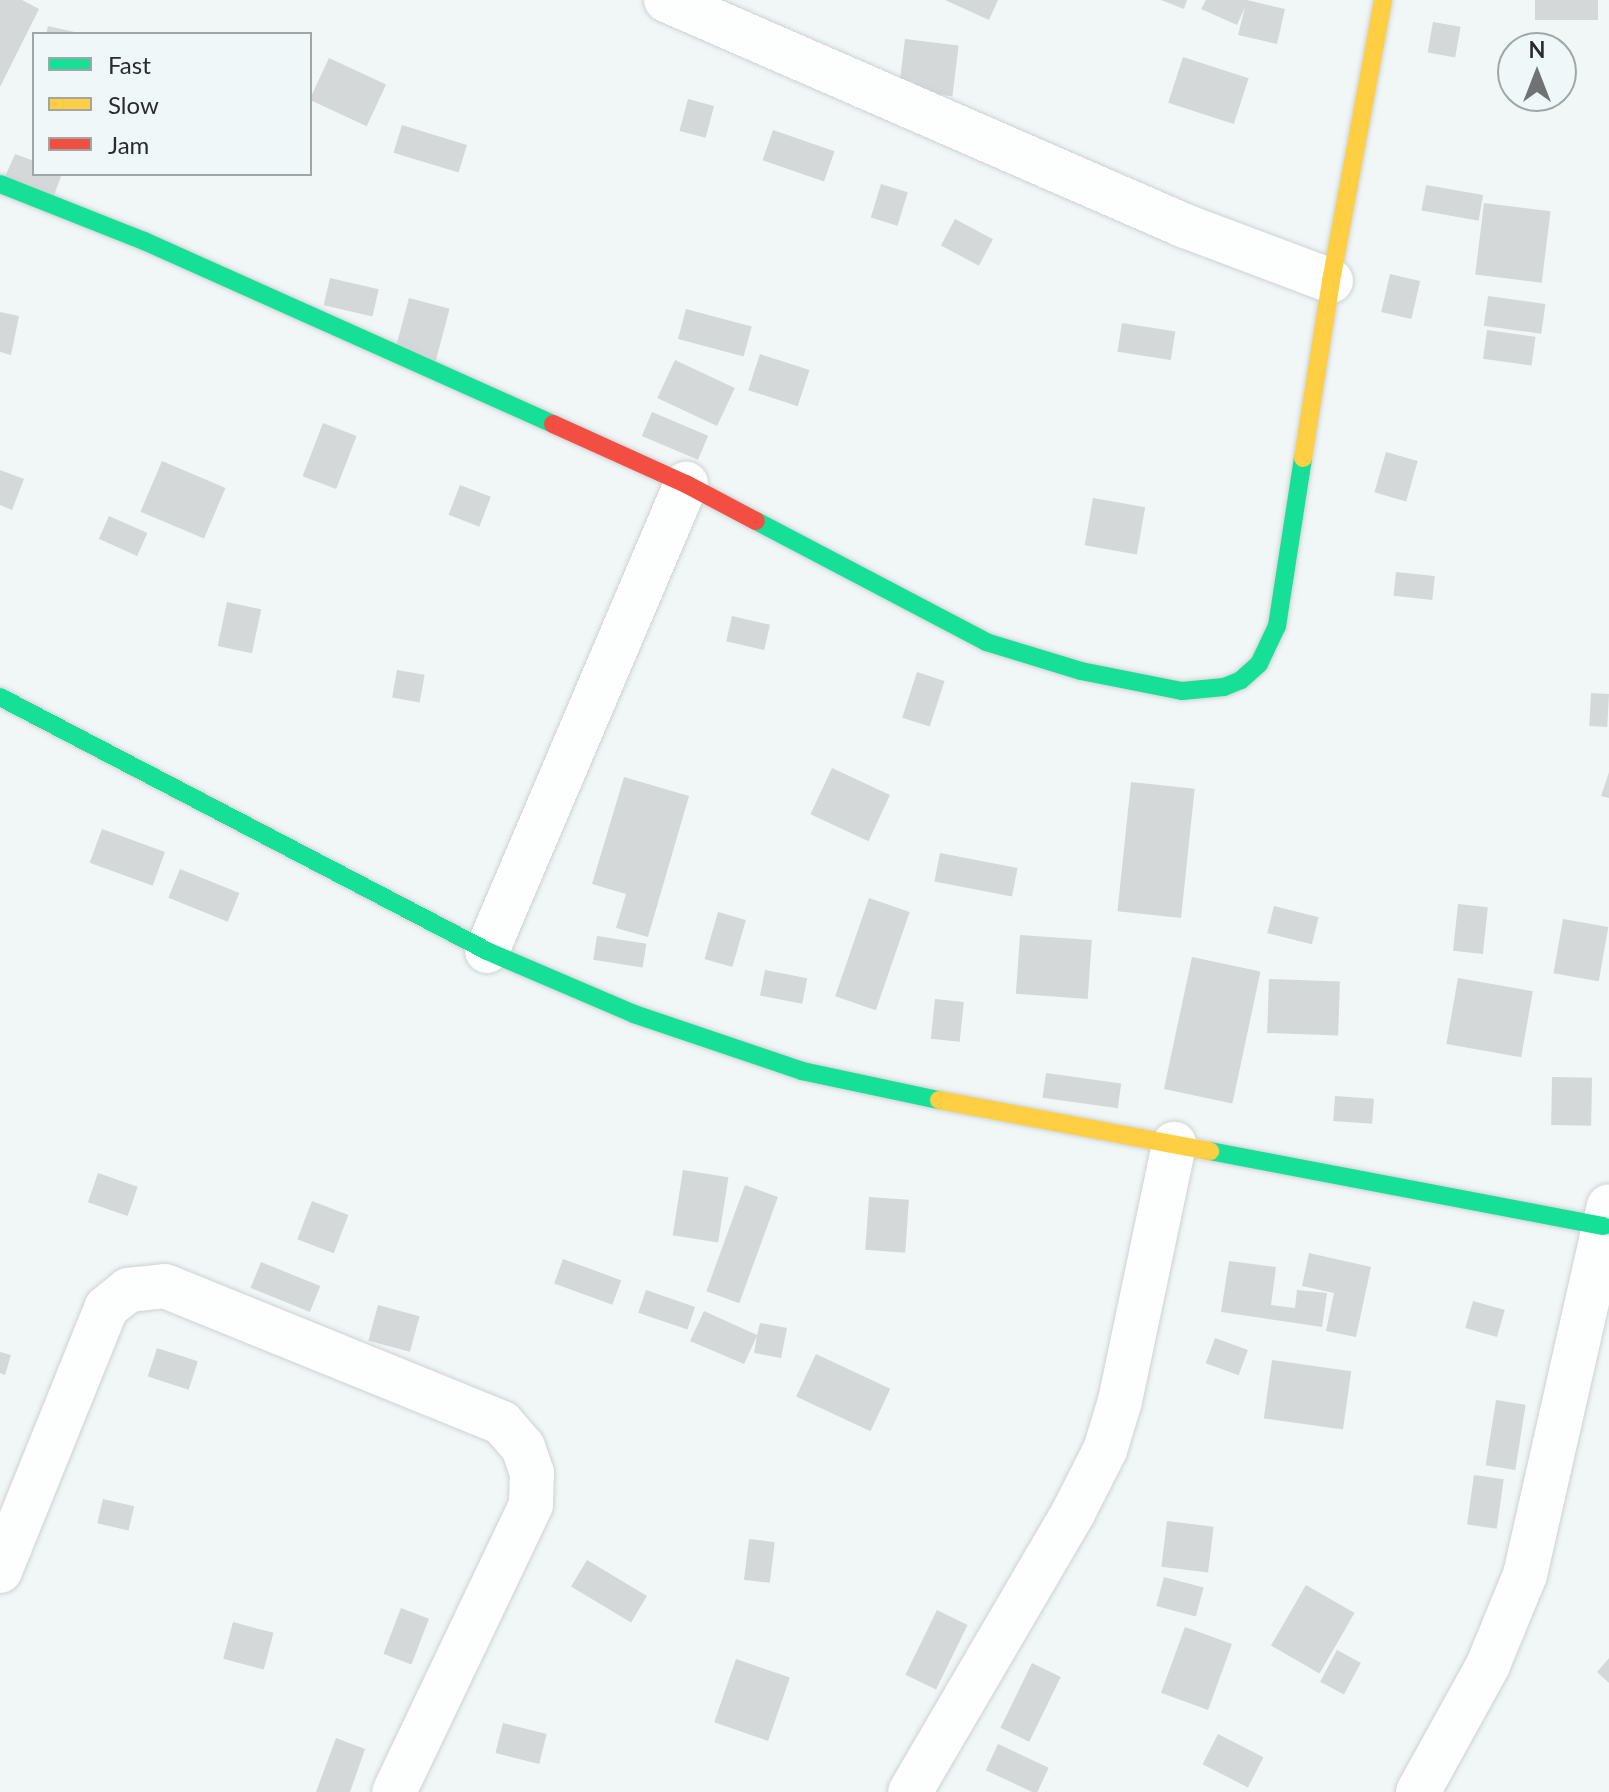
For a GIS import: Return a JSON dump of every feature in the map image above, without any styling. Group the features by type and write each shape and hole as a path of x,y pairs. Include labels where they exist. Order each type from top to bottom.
{"street":[{"path":"666,0 1185,226 1331,281"},
{"path":"0,184 144,241 686,484 986,642 1081,671 1182,691 1224,687 1241,680 1259,664 1277,626 1331,281 1383,0"},
{"path":"487,951 686,484"},
{"path":"0,697 487,951 634,1014 802,1071 1174,1144 1607,1216 1525,1575 1488,1665 1418,1792"},
{"path":"910,1792 1073,1513 1105,1450 1120,1401 1174,1144"},
{"path":"0,1571 106,1308 128,1290 165,1286 502,1423 523,1447 532,1473 531,1505 394,1792"}],"building":[{"path":"0,0 22,0 39,9 0,87"},
{"path":"945,0 998,0 989,20"},
{"path":"1161,0 1187,0 1184,9"},
{"path":"1206,0 1247,0 1285,9 1277,44 1238,35 1245,7 1237,25 1201,9"},
{"path":"1535,0 1598,0 1598,20 1535,20"},
{"path":"1433,22 1461,27 1455,57 1428,53"},
{"path":"48,26 75,32 46,32"},
{"path":"905,39 959,46 952,96 899,90"},
{"path":"1183,57 1249,78 1234,124 1168,103"},
{"path":"329,58 386,85 367,126 312,101"},
{"path":"688,99 714,106 706,138 679,131"},
{"path":"402,125 467,145 459,173 394,153"},
{"path":"773,130 834,151 824,181 763,160"},
{"path":"15,154 32,160 32,176 61,176 53,198 4,179"},
{"path":"881,184 908,192 898,226 871,217"},
{"path":"1426,185 1483,195 1479,221 1421,211"},
{"path":"1484,203 1551,211 1542,283 1475,274"},
{"path":"955,219 993,239 979,266 941,245"},
{"path":"1390,274 1420,281 1411,319 1381,312"},
{"path":"330,278 379,289 372,317 324,305"},
{"path":"1488,296 1545,304 1541,334 1484,326"},
{"path":"409,298 450,309 435,363 395,352"},
{"path":"686,309 752,327 744,357 678,339"},
{"path":"0,312 19,316 11,355 0,352"},
{"path":"1122,323 1175,331 1171,360 1117,352"},
{"path":"1487,330 1536,337 1531,366 1483,359"},
{"path":"760,354 809,370 798,406 748,390"},
{"path":"675,360 735,388 717,426 657,398"},
{"path":"652,412 708,436 698,460 642,436"},
{"path":"323,423 357,436 336,489 303,476"},
{"path":"1386,452 1418,461 1406,501 1374,492"},
{"path":"162,461 226,488 204,539 141,512"},
{"path":"0,470 24,479 12,510 0,505"},
{"path":"460,485 491,497 479,527 449,515"},
{"path":"1093,498 1145,507 1137,554 1085,545"},
{"path":"109,516 147,533 137,556 99,539"},
{"path":"1396,572 1435,576 1432,600 1393,596"},
{"path":"227,602 261,609 252,653 218,646"},
{"path":"732,616 770,625 764,650 726,641"},
{"path":"397,670 425,675 420,702 392,698"},
{"path":"917,672 945,681 930,727 902,718"},
{"path":"1591,693 1609,694 1607,727 1589,726"},
{"path":"832,768 890,795 868,841 810,814"},
{"path":"1609,772 1609,798 1601,796"},
{"path":"624,777 689,796 648,937 616,928 626,894 592,884"},
{"path":"1131,782 1195,789 1181,918 1117,911"},
{"path":"102,829 165,852 153,886 90,863"},
{"path":"940,853 1018,868 1012,897 934,881"},
{"path":"180,869 239,893 228,922 168,898"},
{"path":"869,898 910,912 876,1010 835,996"},
{"path":"1458,904 1488,907 1483,954 1453,951"},
{"path":"1274,906 1319,917 1312,944 1267,933"},
{"path":"718,912 746,920 732,967 704,959"},
{"path":"1563,919 1608,927 1599,981 1553,973"},
{"path":"1020,935 1092,940 1088,999 1016,994"},
{"path":"597,936 646,944 643,968 593,960"},
{"path":"1192,957 1260,972 1232,1104 1164,1089"},
{"path":"765,970 807,978 802,1004 760,996"},
{"path":"1458,978 1533,991 1521,1057 1446,1044"},
{"path":"1269,979 1340,981 1338,1035 1267,1033"},
{"path":"935,999 964,1002 960,1042 931,1039"},
{"path":"1046,1073 1121,1084 1118,1108 1043,1098"},
{"path":"1552,1077 1592,1078 1591,1126 1551,1125"},
{"path":"1335,1096 1374,1099 1372,1124 1333,1121"},
{"path":"683,1170 728,1177 718,1242 673,1235"},
{"path":"98,1173 138,1187 128,1216 88,1202"},
{"path":"745,1185 778,1197 739,1303 706,1291"},
{"path":"869,1197 909,1200 905,1253 865,1250"},
{"path":"312,1201 348,1215 334,1253 297,1239"},
{"path":"1309,1253 1371,1267 1356,1337 1326,1331 1334,1293 1302,1286"},
{"path":"563,1259 621,1280 612,1305 554,1283"},
{"path":"1229,1261 1276,1267 1271,1305 1295,1308 1297,1290 1327,1293 1322,1327 1221,1312"},
{"path":"261,1262 320,1286 310,1312 251,1288"},
{"path":"646,1290 695,1307 687,1330 638,1313"},
{"path":"1473,1301 1505,1310 1497,1337 1465,1328"},
{"path":"378,1305 420,1316 410,1352 368,1341"},
{"path":"704,1311 757,1335 760,1323 787,1328 781,1358 754,1353 757,1336 744,1364 690,1341"},
{"path":"1215,1338 1248,1350 1239,1375 1206,1363"},
{"path":"157,1348 198,1361 189,1390 148,1377"},
{"path":"0,1352 11,1355 5,1375 0,1373"},
{"path":"816,1354 890,1389 870,1431 796,1397"},
{"path":"1272,1360 1351,1371 1343,1430 1264,1418"},
{"path":"1496,1400 1526,1405 1515,1470 1486,1465"},
{"path":"1474,1475 1504,1479 1497,1529 1467,1525"},
{"path":"103,1499 134,1506 129,1531 97,1523"},
{"path":"1167,1521 1214,1527 1208,1572 1161,1567"},
{"path":"749,1539 775,1542 770,1583 744,1580"},
{"path":"587,1560 647,1596 631,1623 571,1587"},
{"path":"1164,1577 1204,1588 1196,1617 1156,1606"},
{"path":"1306,1585 1354,1613 1319,1674 1271,1646"},
{"path":"401,1608 429,1619 411,1664 383,1654"},
{"path":"937,1610 968,1625 936,1690 905,1675"},
{"path":"233,1622 274,1633 264,1670 223,1659"},
{"path":"1185,1627 1232,1644 1208,1710 1161,1693"},
{"path":"1337,1650 1361,1663 1344,1694 1320,1682"},
{"path":"1609,1658 1609,1683 1597,1672"},
{"path":"736,1659 790,1678 768,1741 714,1722"},
{"path":"1032,1663 1061,1677 1029,1742 1000,1728"},
{"path":"503,1723 547,1734 539,1764 496,1753"},
{"path":"1218,1734 1263,1757 1248,1787 1203,1764"},
{"path":"336,1738 365,1749 350,1792 316,1792"},
{"path":"998,1744 1049,1768 1037,1792 986,1770"}],"traffic: fast":[{"path":"0,184 144,241 553,424"},
{"path":"756,521 986,642 1081,671 1182,691 1224,687 1241,680 1259,664 1277,626 1303,458"},
{"path":"0,697 487,951 634,1014 802,1071 939,1100"},
{"path":"1210,1151 1604,1226"}],"traffic: slow":[{"path":"1303,458 1331,281 1383,0"},
{"path":"939,1100 1210,1151"}],"traffic: jam":[{"path":"553,424 686,484 756,521"}]}
